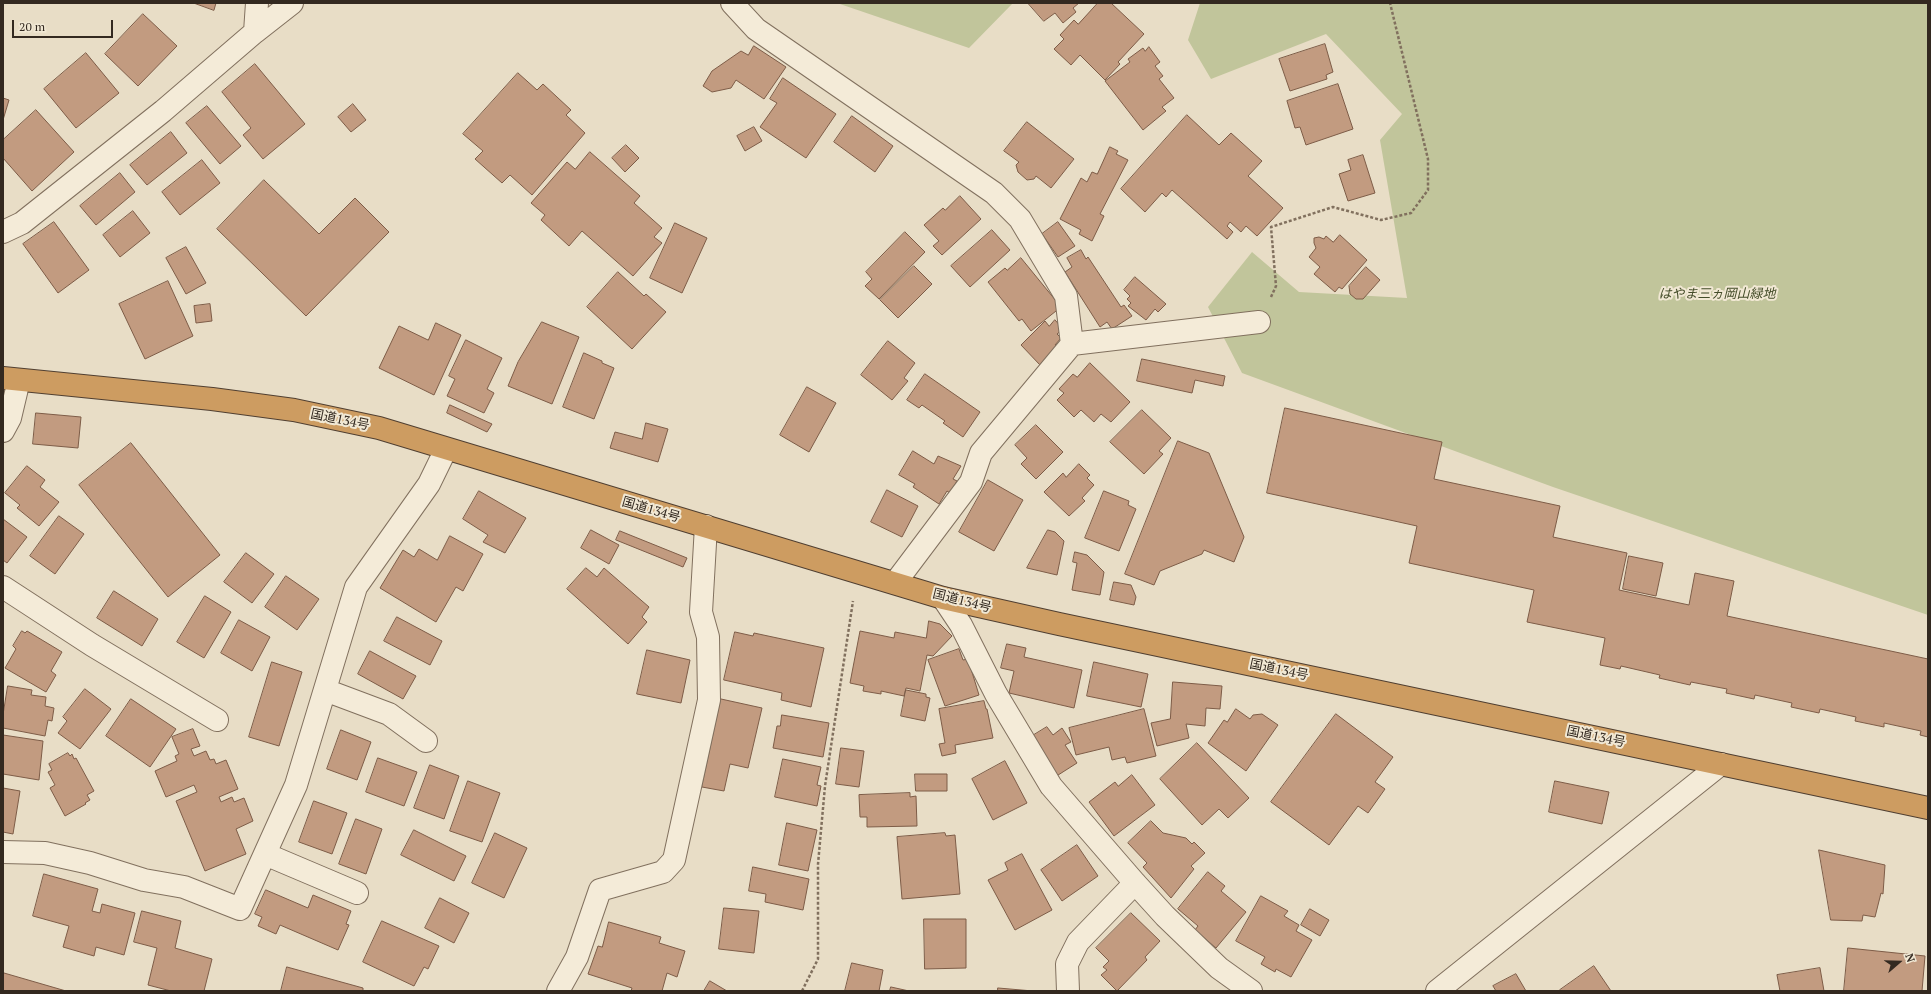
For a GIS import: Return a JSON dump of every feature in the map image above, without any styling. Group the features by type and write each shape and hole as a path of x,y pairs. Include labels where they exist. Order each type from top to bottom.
{"highway":[{"name":"国道134号","path":"11,379 212,399 294,410 379,428 943,598 1067,626 1928,808"}],"street":[{"path":"255,32 257,3"},
{"path":"3,232 22,223 163,111 255,32 292,3"},
{"path":"732,3 756,28 994,193 1020,219 1066,296 1072,344"},
{"path":"895,583 971,482 980,453 1072,344 1259,322"},
{"path":"3,430 10,418 11,379"},
{"path":"3,852 45,853 90,863 144,880 184,887 240,910 296,785 356,587 430,484 446,449"},
{"path":"558,991 577,957 600,890 663,872 674,860 709,700 708,637 701,612 706,526"},
{"path":"3,587 92,645 217,720"},
{"path":"943,598 961,625 996,694 1051,786 1135,884 1165,916 1219,968 1251,991"},
{"path":"325,690 389,714 426,741"},
{"path":"1437,991 1721,764"},
{"path":"265,854 357,893"},
{"path":"1068,991 1067,964 1078,942 1135,884"}],"path":[{"path":"1259,322 1276,286 1271,227 1333,207 1381,220 1411,213 1428,190 1428,159 1390,3"},
{"path":"802,991 818,959 818,864 825,786 854,593 867,575"}],"green space":[{"path":"837,3 1013,3 969,48"},
{"name":"はやま三ヵ岡山緑地","path":"1200,3 1928,3 1928,615 1553,487 1242,373 1208,307 1252,252 1299,292 1407,298 1380,140 1402,114 1326,34 1211,79 1188,40"}],"building":[{"path":"194,3 216,3 214,10"},
{"path":"1028,3 1079,3 1073,8 1076,12 1063,23 1055,13 1044,21"},
{"path":"1098,3 1111,3 1144,34 1118,62 1120,64 1105,80 1080,55 1071,65 1054,49 1064,39 1060,35 1074,20 1078,24"},
{"path":"143,14 177,46 138,86 105,54"},
{"path":"1325,44 1333,72 1326,75 1327,79 1290,91 1279,59"},
{"path":"754,46 786,67 764,99 736,80 731,88 712,92 703,86 712,71 741,51 748,55"},
{"path":"1149,47 1160,62 1155,66 1163,76 1159,79 1174,98 1162,107 1166,111 1143,130 1105,81 1130,62 1128,59 1143,48 1145,51"},
{"path":"86,53 119,93 76,128 44,89"},
{"path":"255,64 305,124 263,159 243,135 251,128 222,92"},
{"path":"518,73 537,90 543,84 571,110 566,115 585,133 532,195 510,175 502,183 475,159 483,151 463,134"},
{"path":"783,78 836,114 806,158 760,127 777,103 770,99"},
{"path":"1338,84 1353,129 1306,145 1300,127 1295,128 1287,101"},
{"path":"3,98 9,100 3,120"},
{"path":"353,104 366,120 351,132 338,117"},
{"path":"207,106 241,146 220,164 186,123"},
{"path":"36,110 74,152 32,191 3,158 3,140"},
{"path":"1187,115 1219,145 1231,133 1262,161 1248,176 1283,208 1257,236 1246,226 1241,232 1230,222 1227,226 1233,232 1227,239 1172,190 1166,197 1162,193 1145,212 1121,189"},
{"path":"852,116 893,146 875,172 834,142"},
{"path":"1027,122 1074,159 1051,188 1036,176 1034,179 1027,180 1018,172 1016,165 1019,162 1004,151"},
{"path":"754,127 762,141 745,151 737,136"},
{"path":"171,132 187,153 147,185 130,165"},
{"path":"626,145 639,158 625,172 612,158"},
{"path":"1110,147 1118,151 1116,154 1128,160 1100,214 1104,216 1092,241 1079,234 1081,230 1060,219 1081,178 1087,182 1092,172 1097,174"},
{"path":"590,152 640,196 634,203 662,228 654,237 662,243 633,276 582,231 569,246 541,220 545,215 531,203 567,162 575,169"},
{"path":"1363,155 1375,193 1348,201 1339,174 1351,170 1348,160"},
{"path":"202,160 220,183 180,215 162,192"},
{"path":"120,173 135,192 96,225 80,206"},
{"path":"264,180 319,234 355,198 389,232 306,316 217,229"},
{"path":"960,196 981,219 942,255 933,246 939,241 924,225 943,208 945,210"},
{"path":"133,211 150,233 120,257 103,235"},
{"path":"54,222 89,270 58,293 23,244"},
{"path":"1058,222 1075,246 1058,257 1042,234"},
{"path":"675,223 707,238 682,293 650,278"},
{"path":"992,230 1010,250 970,287 951,266"},
{"path":"905,232 925,252 879,299 865,286 872,279 866,272"},
{"path":"1340,235 1367,260 1342,289 1339,287 1335,292 1314,274 1320,267 1309,257 1316,248 1314,238 1319,237 1324,239 1326,236 1333,242"},
{"path":"186,247 206,283 186,294 166,258"},
{"path":"1081,250 1086,259 1088,257 1121,307 1124,305 1132,316 1112,329 1107,322 1100,327 1065,272 1072,267 1067,258"},
{"path":"1021,258 1061,307 1031,331 1022,319 1019,321 988,282 1005,268 1007,270"},
{"path":"914,266 932,284 898,318 880,300"},
{"path":"1366,267 1380,280 1363,299 1356,299 1350,294 1349,286"},
{"path":"618,272 644,296 646,294 666,312 632,349 587,307"},
{"path":"1135,277 1166,304 1158,312 1155,309 1146,320 1128,306 1131,303 1127,299 1130,296 1124,290"},
{"path":"168,281 193,336 145,359 119,304"},
{"path":"210,304 212,321 196,323 194,306"},
{"path":"1055,320 1063,329 1057,334 1061,338 1055,345 1057,347 1040,365 1021,345 1045,321 1049,326"},
{"path":"542,322 579,337 552,404 508,386 518,362"},
{"path":"436,323 461,335 434,395 379,368 399,326 428,340"},
{"path":"466,340 502,358 487,389 494,393 484,413 447,396 455,379 449,376"},
{"path":"888,341 915,363 904,378 908,381 892,400 861,375"},
{"path":"584,353 614,368 594,419 563,407"},
{"path":"1142,359 1225,376 1223,386 1195,380 1192,393 1137,381"},
{"path":"1090,363 1130,402 1111,422 1101,414 1094,422 1081,410 1074,417 1057,400 1064,393 1059,389 1073,374 1077,377"},
{"path":"925,374 980,412 963,437 943,423 945,421 922,405 919,408 907,400"},
{"path":"807,387 836,403 809,452 780,435"},
{"path":"450,405 492,424 487,432 447,413"},
{"path":"1285,408 1442,442 1434,479 1560,506 1553,537 1627,553 1619,590 1689,605 1695,573 1734,581 1727,616 1928,659 1928,737 1920,735 1921,731 1884,723 1884,727 1855,721 1856,717 1820,709 1819,713 1791,707 1792,703 1755,695 1754,699 1726,693 1727,689 1691,682 1690,685 1659,678 1660,675 1621,666 1620,669 1600,665 1605,638 1527,622 1534,590 1409,563 1417,526 1267,493"},
{"path":"1142,410 1171,438 1159,451 1163,454 1144,474 1110,442"},
{"path":"36,413 81,417 78,448 33,444"},
{"path":"646,423 668,429 658,462 610,448 615,432 642,439"},
{"path":"1036,425 1063,452 1036,479 1021,464 1027,458 1015,445"},
{"path":"1178,441 1209,453 1244,537 1234,562 1204,550 1202,554 1160,571 1154,585 1125,574"},
{"path":"131,443 220,555 168,597 79,485"},
{"path":"913,451 934,464 938,456 961,466 953,479 957,481 950,493 947,491 939,504 913,487 915,484 899,475"},
{"path":"1079,464 1090,475 1087,478 1094,485 1082,498 1085,501 1069,516 1044,492 1063,473 1066,477"},
{"path":"27,466 45,480 40,487 59,502 39,526 17,508 20,505 5,493"},
{"path":"988,480 1023,500 994,551 959,532"},
{"path":"887,490 918,506 902,537 871,522"},
{"path":"479,491 526,518 505,553 483,542 488,535 463,519"},
{"path":"1104,491 1129,501 1128,505 1136,509 1119,551 1085,538"},
{"path":"59,516 84,534 55,574 30,556"},
{"path":"3,519 27,537 7,563 3,560"},
{"path":"591,530 619,545 609,564 581,548"},
{"path":"1048,530 1055,532 1064,541 1057,575 1027,568"},
{"path":"620,531 687,558 683,567 616,540"},
{"path":"450,536 483,554 463,591 456,587 436,622 380,588 403,550 414,557 419,549 437,560"},
{"path":"1075,552 1087,555 1104,572 1100,595 1072,590 1077,563 1073,562"},
{"path":"246,553 274,574 252,603 224,582"},
{"path":"1629,556 1663,563 1656,596 1623,589"},
{"path":"586,568 597,577 604,568 649,607 642,617 647,622 628,644 567,589"},
{"path":"286,576 319,599 297,630 265,607"},
{"path":"1114,582 1131,585 1136,597 1134,605 1110,600"},
{"path":"114,591 158,619 142,646 97,618"},
{"path":"205,596 231,612 204,658 177,642"},
{"path":"397,617 442,641 430,665 384,641"},
{"path":"239,620 270,637 252,671 221,653"},
{"path":"929,621 940,624 952,636 933,656 927,655 920,691 906,688 904,696 881,691 881,694 863,691 864,686 850,683 860,631 894,638 895,632 926,638"},
{"path":"22,631 25,633 27,631 62,652 51,671 56,675 46,692 5,668 16,649 13,646"},
{"path":"735,632 753,636 754,633 824,648 811,707 781,700 782,693 724,680"},
{"path":"1007,644 1026,648 1024,657 1082,670 1074,708 1009,693 1014,671 1001,668"},
{"path":"959,649 963,660 968,659 979,695 945,706 928,660"},
{"path":"647,650 690,660 681,703 637,694"},
{"path":"370,651 416,676 403,699 358,674"},
{"path":"272,662 302,672 279,746 249,737"},
{"path":"1094,662 1148,674 1141,707 1087,696"},
{"path":"1173,682 1222,686 1220,709 1206,708 1205,726 1186,724 1189,738 1157,746 1151,723 1170,719"},
{"path":"8,686 32,690 31,695 46,697 45,706 54,708 52,721 48,720 45,736 3,728 3,715"},
{"path":"85,689 111,709 80,749 58,733 67,721 63,717"},
{"path":"906,690 926,694 926,697 930,698 925,721 901,716"},
{"path":"131,699 176,729 150,767 106,736"},
{"path":"721,699 762,708 748,768 730,764 724,791 702,787"},
{"path":"984,701 993,738 955,745 956,753 942,756 939,744 945,743 939,709"},
{"path":"1144,709 1156,756 1127,763 1125,757 1112,760 1109,747 1076,755 1069,728"},
{"path":"1236,709 1250,719 1253,715 1262,714 1278,725 1246,771 1208,743 1224,720 1227,722"},
{"path":"1336,714 1393,757 1375,782 1385,789 1368,813 1358,806 1329,845 1271,802"},
{"path":"782,715 829,723 823,757 773,748 777,726 780,726"},
{"path":"1047,727 1053,735 1062,728 1071,742 1065,745 1077,763 1055,777 1029,738"},
{"path":"193,729 200,746 191,749 194,756 206,751 210,760 214,759 216,764 226,760 238,789 219,797 221,802 232,797 234,802 244,798 253,821 236,829 246,854 205,871 176,801 197,792 194,785 166,797 155,771 177,761 175,756 179,754 172,737"},
{"path":"341,730 371,742 357,780 327,769"},
{"path":"3,735 43,741 39,780 3,774"},
{"path":"1197,743 1249,798 1228,818 1219,809 1202,825 1160,779"},
{"path":"841,748 864,751 859,787 836,784"},
{"path":"68,753 70,756 72,754 74,759 76,758 94,791 87,795 90,800 85,803 86,804 65,816 50,788 55,785 48,772 52,770 49,764"},
{"path":"378,758 417,772 404,806 366,792"},
{"path":"783,759 821,767 817,785 821,786 817,806 775,797"},
{"path":"1005,761 1027,803 993,820 972,779"},
{"path":"430,765 459,776 444,819 414,808"},
{"path":"915,774 947,774 947,791 916,791"},
{"path":"1132,775 1155,805 1114,836 1089,802 1115,782 1118,786"},
{"path":"468,781 500,793 482,842 450,831"},
{"path":"1555,781 1609,792 1602,824 1549,812"},
{"path":"3,788 20,791 13,834 3,832"},
{"path":"910,793 910,797 916,796 917,826 867,827 867,817 860,817 859,795"},
{"path":"314,801 347,813 332,854 299,842"},
{"path":"356,819 382,829 366,874 339,864"},
{"path":"1151,821 1163,833 1186,838 1192,844 1194,842 1205,853 1191,866 1194,869 1171,898 1143,867 1147,863 1128,843"},
{"path":"787,823 817,830 808,871 779,865"},
{"path":"414,830 466,856 454,881 401,855"},
{"path":"495,833 527,848 504,898 472,883"},
{"path":"945,833 946,836 955,835 960,894 902,899 897,837"},
{"path":"1077,845 1098,876 1062,901 1041,870"},
{"path":"1819,850 1885,865 1883,894 1881,893 1875,917 1863,915 1862,921 1831,920"},
{"path":"1022,854 1052,910 1015,930 988,880 1008,870 1005,863"},
{"path":"753,867 809,879 803,910 765,902 766,894 749,891"},
{"path":"1208,872 1225,886 1221,891 1246,912 1216,948 1195,930 1198,926 1178,909"},
{"path":"44,874 98,889 92,911 100,913 102,904 135,913 124,955 96,947 94,956 63,947 69,926 33,916"},
{"path":"266,890 308,908 313,895 351,911 346,924 349,925 338,950 280,925 276,934 258,926 262,917 255,914"},
{"path":"1261,896 1288,911 1284,916 1299,925 1296,931 1312,940 1291,977 1276,969 1275,972 1261,964 1265,957 1236,941"},
{"path":"440,898 469,913 454,943 425,928"},
{"path":"724,908 759,911 754,953 719,949"},
{"path":"1310,909 1329,920 1320,936 1301,925"},
{"path":"142,911 181,921 175,948 212,959 204,991 171,991 148,985 157,948 134,942"},
{"path":"1131,913 1160,941 1145,957 1147,960 1117,991 1101,975 1107,970 1103,967 1109,961 1096,948"},
{"path":"924,919 966,919 966,968 925,969"},
{"path":"382,921 439,946 428,969 424,967 414,986 363,962"},
{"path":"609,922 661,937 659,943 685,951 677,977 667,973 662,991 631,991 632,988 588,974 598,946 602,947"},
{"path":"1848,948 1925,956 1922,991 1844,991"},
{"path":"852,963 883,970 879,991 845,991"},
{"path":"1594,966 1611,991 1560,990"},
{"path":"287,967 363,988 363,991 281,991"},
{"path":"1820,968 1824,991 1780,991 1777,975"},
{"path":"4,973 66,991 3,991"},
{"path":"1516,974 1526,991 1496,991 1493,986"},
{"path":"710,981 727,991 704,991"},
{"path":"891,987 909,991 890,991"},
{"path":"998,988 1033,991 998,991"}]}
